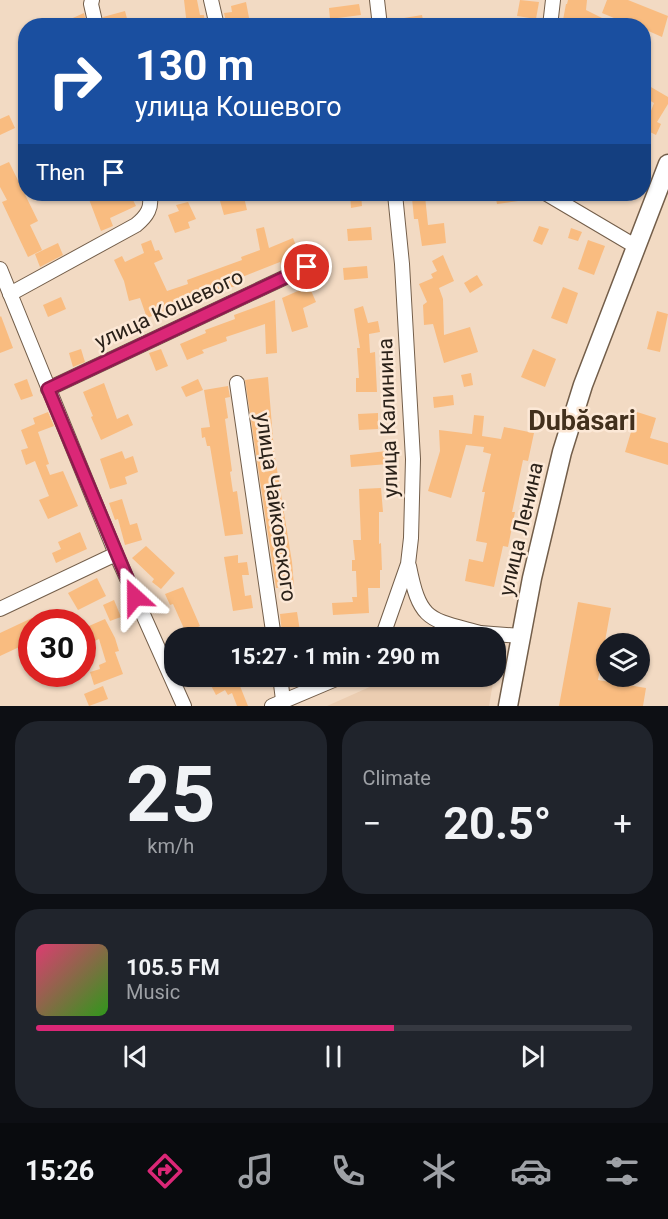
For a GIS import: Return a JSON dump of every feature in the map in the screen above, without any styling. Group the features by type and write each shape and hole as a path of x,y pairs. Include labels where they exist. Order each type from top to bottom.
{"street":[{"path":"212,0 215,18"},
{"path":"377,0 379,18"},
{"path":"551,18 554,0"},
{"name":"улица Ленина","path":"507,706 562,452 583,385 668,164"},
{"path":"10,294 136,225 151,207 150,201"},
{"name":"улица Калинина","path":"386,627 408,564 413,459 402,264 396,201"},
{"path":"559,201 635,246"},
{"name":"улица Кошевого","path":"48,389 307,267"},
{"path":"0,269 116,554 184,706"},
{"name":"улица Чайковского","path":"237,383 272,627"},
{"path":"0,609 116,554"},
{"path":"408,564 413,590 421,608 436,621 458,627"},
{"path":"506,635 521,636"},
{"path":"279,687 278,703 317,687"}],"shaded area":[{"path":"370,687 492,687 489,706 327,706"}],"building":[{"path":"184,0 197,0 200,15 204,15 204,18 186,18"},
{"path":"520,0 539,2 536,18 517,16"},
{"path":"568,0 587,0 586,10 602,18 563,18"},
{"path":"607,0 628,0 668,16 662,37 651,32 651,18 614,18 602,13"},
{"path":"246,2 249,18 225,18 224,13 232,12 231,6"},
{"path":"359,4 361,15 330,18 329,8"},
{"path":"125,11 127,18 103,18"},
{"path":"84,13 85,18 73,18"},
{"path":"422,15 423,18 404,18"},
{"path":"651,87 668,97 668,104 657,122 661,124 656,135 651,132 651,111 654,103 651,101"},
{"path":"9,115 15,128 0,135 0,119"},
{"path":"9,162 18,180 18,201 28,201 38,221 30,225 42,250 28,257 2,202 7,200 0,187 0,166"},
{"path":"90,201 134,201 136,206 110,218 113,226 101,231"},
{"path":"220,201 245,201 247,210 224,215"},
{"path":"350,201 362,201 362,206 351,208"},
{"path":"412,201 426,201 428,225 444,223 446,243 422,246 418,219 414,219"},
{"path":"496,201 518,201 497,204"},
{"path":"188,202 196,219 188,222 190,228 175,233 168,215 179,211 176,205"},
{"path":"539,226 549,229 542,245 533,241"},
{"path":"264,227 269,248 293,238 301,258 281,265 280,262 237,279 239,285 226,289 225,287 147,318 140,298 129,301 124,281 114,260 122,256 125,262 144,253 141,244 151,240 155,251 159,250 163,259 154,263 167,291 188,284 187,280 242,260 241,257 260,250 256,229"},
{"path":"371,227 372,240 348,241 347,229"},
{"path":"571,228 582,232 578,241 568,238"},
{"path":"588,240 605,246 594,275 578,269"},
{"path":"58,243 63,255 40,267 35,254"},
{"path":"443,255 454,281 439,288 443,299 444,335 470,327 478,352 444,363 433,324 424,325 423,305 427,302 419,284 433,278 431,274 437,271 432,261"},
{"path":"367,266 368,278 344,280 343,268"},
{"path":"477,275 483,285 470,293 464,283"},
{"path":"309,286 316,302 303,308 308,327 292,332 282,298"},
{"path":"563,287 578,293 567,324 551,318"},
{"path":"61,297 66,309 48,317 43,305"},
{"path":"275,300 277,353 266,354 265,324 226,337 227,341 202,350 204,353 187,360 180,344 206,333 205,330 235,319 234,315"},
{"path":"363,306 368,323 378,321 380,332 369,334 370,353 375,352 377,392 356,392 356,378 359,378 357,348 360,348 354,309"},
{"path":"657,311 668,314 660,352 647,349"},
{"path":"0,317 13,348 0,353"},
{"path":"81,349 85,362 73,367 69,353"},
{"path":"161,349 168,366 156,371 149,353"},
{"path":"533,349 556,359 545,387 521,377"},
{"path":"471,373 473,385 464,387 461,375"},
{"path":"268,377 274,451 294,586 276,588 245,380"},
{"path":"27,379 33,396 21,400 14,384"},
{"path":"198,379 203,390 186,397 181,387"},
{"path":"104,383 117,419 128,414 133,425 101,440 83,392"},
{"path":"228,386 230,397 225,398 228,418 225,419 232,471 230,472 233,492 237,491 243,534 225,536 210,446 207,446 205,437 202,438 201,428 210,427 204,390"},
{"path":"453,395 454,405 434,408 433,397"},
{"path":"48,412 54,426 38,432 49,464 46,465 50,475 63,471 78,506 48,519 39,500 49,496 35,461 26,465 21,450 28,448 21,430 35,424 33,418"},
{"path":"637,412 656,418 650,438 668,443 668,465 625,452"},
{"path":"378,413 378,429 359,430 358,414"},
{"path":"474,415 484,416 482,436 501,439 504,427 534,433 528,461 523,460 512,512 515,512 508,547 503,546 494,587 465,581 469,559 483,562 487,543 476,541 485,492 482,492 491,454 483,452 484,447 466,445 451,498 428,491 440,451 439,430 472,434"},
{"path":"122,451 125,459 133,456 138,472 125,477 127,484 110,489 100,459"},
{"path":"387,451 388,464 351,467 350,455"},
{"path":"381,488 383,512 379,512 382,570 380,570 380,588 368,588 369,613 333,615 332,603 353,602 352,597 357,597 356,571 352,571 352,560 355,560 353,540 361,540 359,489"},
{"path":"122,499 130,525 137,523 142,540 125,545 118,519 115,520 109,503"},
{"path":"80,532 87,549 56,563 52,553 61,549 58,542"},
{"path":"146,546 175,573 161,589 132,558"},
{"path":"238,555 238,563 247,562 249,575 242,575 245,596 251,595 253,608 233,611 224,557"},
{"path":"97,578 106,596 77,609 68,593"},
{"path":"183,587 200,626 183,627 173,604 170,605 165,594"},
{"path":"114,600 121,617 110,621 103,605"},
{"path":"578,602 611,608 606,633 596,633 596,687 646,688 643,706 559,706"},
{"path":"297,612 299,627 281,627 280,614"},
{"path":"105,619 115,638 119,651 115,652 123,674 96,684 96,670 100,669 99,665 106,662 99,639 96,640 96,623"},
{"path":"18,625 18,648 0,656 0,633"},
{"path":"103,686 108,699 89,706 84,694"},
{"path":"212,687 240,687 248,706 237,706 232,693 228,695 225,690 216,695"}],"district":[{"name":"Dubăsari","path":"582,421"}],"route":[{"path":"135,597 48,389 307,267"}]}
